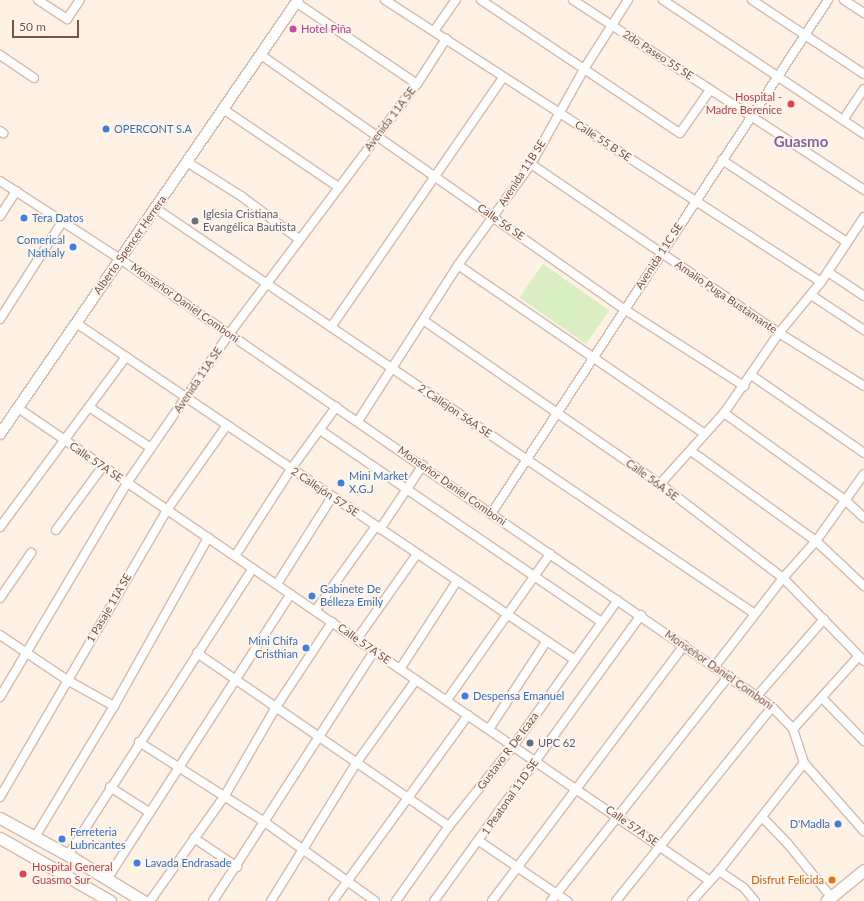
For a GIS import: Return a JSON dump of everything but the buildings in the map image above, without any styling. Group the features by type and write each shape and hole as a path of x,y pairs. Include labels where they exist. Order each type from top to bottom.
{"main road":[{"path":"0,818 68,855 143,901"},
{"path":"0,838 110,901"},
{"path":"829,899 864,870"}],"street":[{"path":"38,0 67,20 80,0"},
{"name":"Calle 55 B SE","path":"385,0 503,78 821,282"},
{"path":"434,31 456,0"},
{"path":"481,0 680,133 710,90"},
{"name":"2do Paseo 55 SE","path":"573,0 864,190"},
{"name":"Avenida 11B SE","path":"358,421 458,265 531,164 584,69 628,0"},
{"path":"663,0 864,134"},
{"path":"752,0 864,74"},
{"name":"Avenida 11C SE","path":"491,514 624,308 828,0"},
{"path":"844,0 864,13"},
{"path":"297,1 417,84"},
{"name":"Alberto Spencer Herrera","path":"0,434 297,1"},
{"name":"Avenida 11A SE","path":"0,697 127,483 229,334 338,187 417,84 446,39"},
{"path":"0,55 34,78"},
{"name":"Calle 56 SE","path":"260,55 624,308 744,386"},
{"path":"331,327 503,78"},
{"path":"843,120 864,90"},
{"path":"223,109 338,187"},
{"path":"722,160 847,242"},
{"path":"188,162 241,196 299,239"},
{"name":"Amalio Puga Bustamante","path":"531,164 660,254 779,333 864,386"},
{"name":"Monseñor Daniel Comboni","path":"0,181 120,259 423,465 491,514 641,615 772,707 793,729 804,763 864,831"},
{"path":"0,216 16,191"},
{"name":"2 Callejon 56A SE","path":"155,208 755,614"},
{"path":"660,484 724,413 779,333 821,282 864,217"},
{"path":"0,319 62,222"},
{"path":"458,265 705,434"},
{"path":"828,272 864,296"},
{"path":"811,295 864,330"},
{"name":"Calle 56A SE","path":"423,320 660,484 783,578 862,659"},
{"name":"2 Callejón 57 SE","path":"76,323 546,642 575,660"},
{"path":"0,527 126,357"},
{"path":"751,375 864,453"},
{"path":"89,407 151,448"},
{"path":"235,556 291,469 336,407"},
{"name":"Calle 57A SE","path":"18,408 577,788 710,881"},
{"path":"724,413 845,500 864,518"},
{"name":"1 Pasaje 11A SE","path":"0,797 167,510 227,425"},
{"path":"320,430 535,575 601,622"},
{"path":"691,451 816,541 864,586"},
{"path":"315,611 407,489 423,465"},
{"path":"56,530 103,466"},
{"path":"715,666 783,578 816,541 864,474"},
{"path":"277,584 332,496"},
{"path":"35,837 114,706 208,538"},
{"path":"0,598 31,553"},
{"path":"357,639 417,554"},
{"path":"447,700 550,554"},
{"path":"68,855 139,742 253,568"},
{"path":"400,669 457,581"},
{"path":"107,879 291,594"},
{"name":"Gustavo R De Icaza","path":"396,901 449,826 514,745 618,600"},
{"name":"1 Peatonal 11D SE","path":"434,901 479,841 535,760 641,615"},
{"path":"757,696 824,619"},
{"path":"150,901 224,797 276,707 332,622"},
{"path":"0,635 26,651 67,680 114,706"},
{"path":"489,729 546,642"},
{"path":"492,901 684,646"},
{"path":"214,901 266,823 318,736 374,651"},
{"path":"197,653 449,826"},
{"path":"793,729 862,659"},
{"path":"551,901 729,676"},
{"path":"270,901 304,851 357,762 416,680"},
{"path":"822,699 864,741"},
{"path":"616,901 772,707"},
{"path":"333,901 468,715"},
{"path":"139,742 178,769 266,823 346,882 375,901"},
{"path":"692,901 719,871 804,763"},
{"path":"110,787 149,812"},
{"path":"762,817 788,844 829,899"},
{"path":"194,838 237,867"},
{"path":"479,841 566,901"},
{"path":"719,871 744,888 754,901"}],"green space":[{"path":"543,264 609,310 586,344 519,298"}],"place":[{"name":"Hotel Piña","path":"293,29"},
{"name":"Hospital - Madre Berenice","path":"791,104"},
{"name":"OPERCONT S.A","path":"106,129"},
{"name":"Tera Datos","path":"24,218"},
{"name":"Iglesia Cristiana Evangélica Bautista","path":"195,221"},
{"name":"Comerical Nathaly","path":"73,247"},
{"name":"Mini Market X.G.J","path":"341,483"},
{"name":"Gabinete De Belleza Emily","path":"312,596"},
{"name":"Mini Chifa Cristhian","path":"306,648"},
{"name":"Despensa Emanuel","path":"465,696"},
{"name":"UPC 62","path":"530,743"},
{"name":"D'Madla","path":"838,824"},
{"name":"Ferreteria Lubricantes","path":"62,839"},
{"name":"Lavada Endrasade","path":"137,863"},
{"name":"Hospital General Guasmo Sur","path":"23,874"},
{"name":"Disfrut Felicida","path":"832,880"}],"district":[{"name":"Guasmo","path":"801,142"}]}
